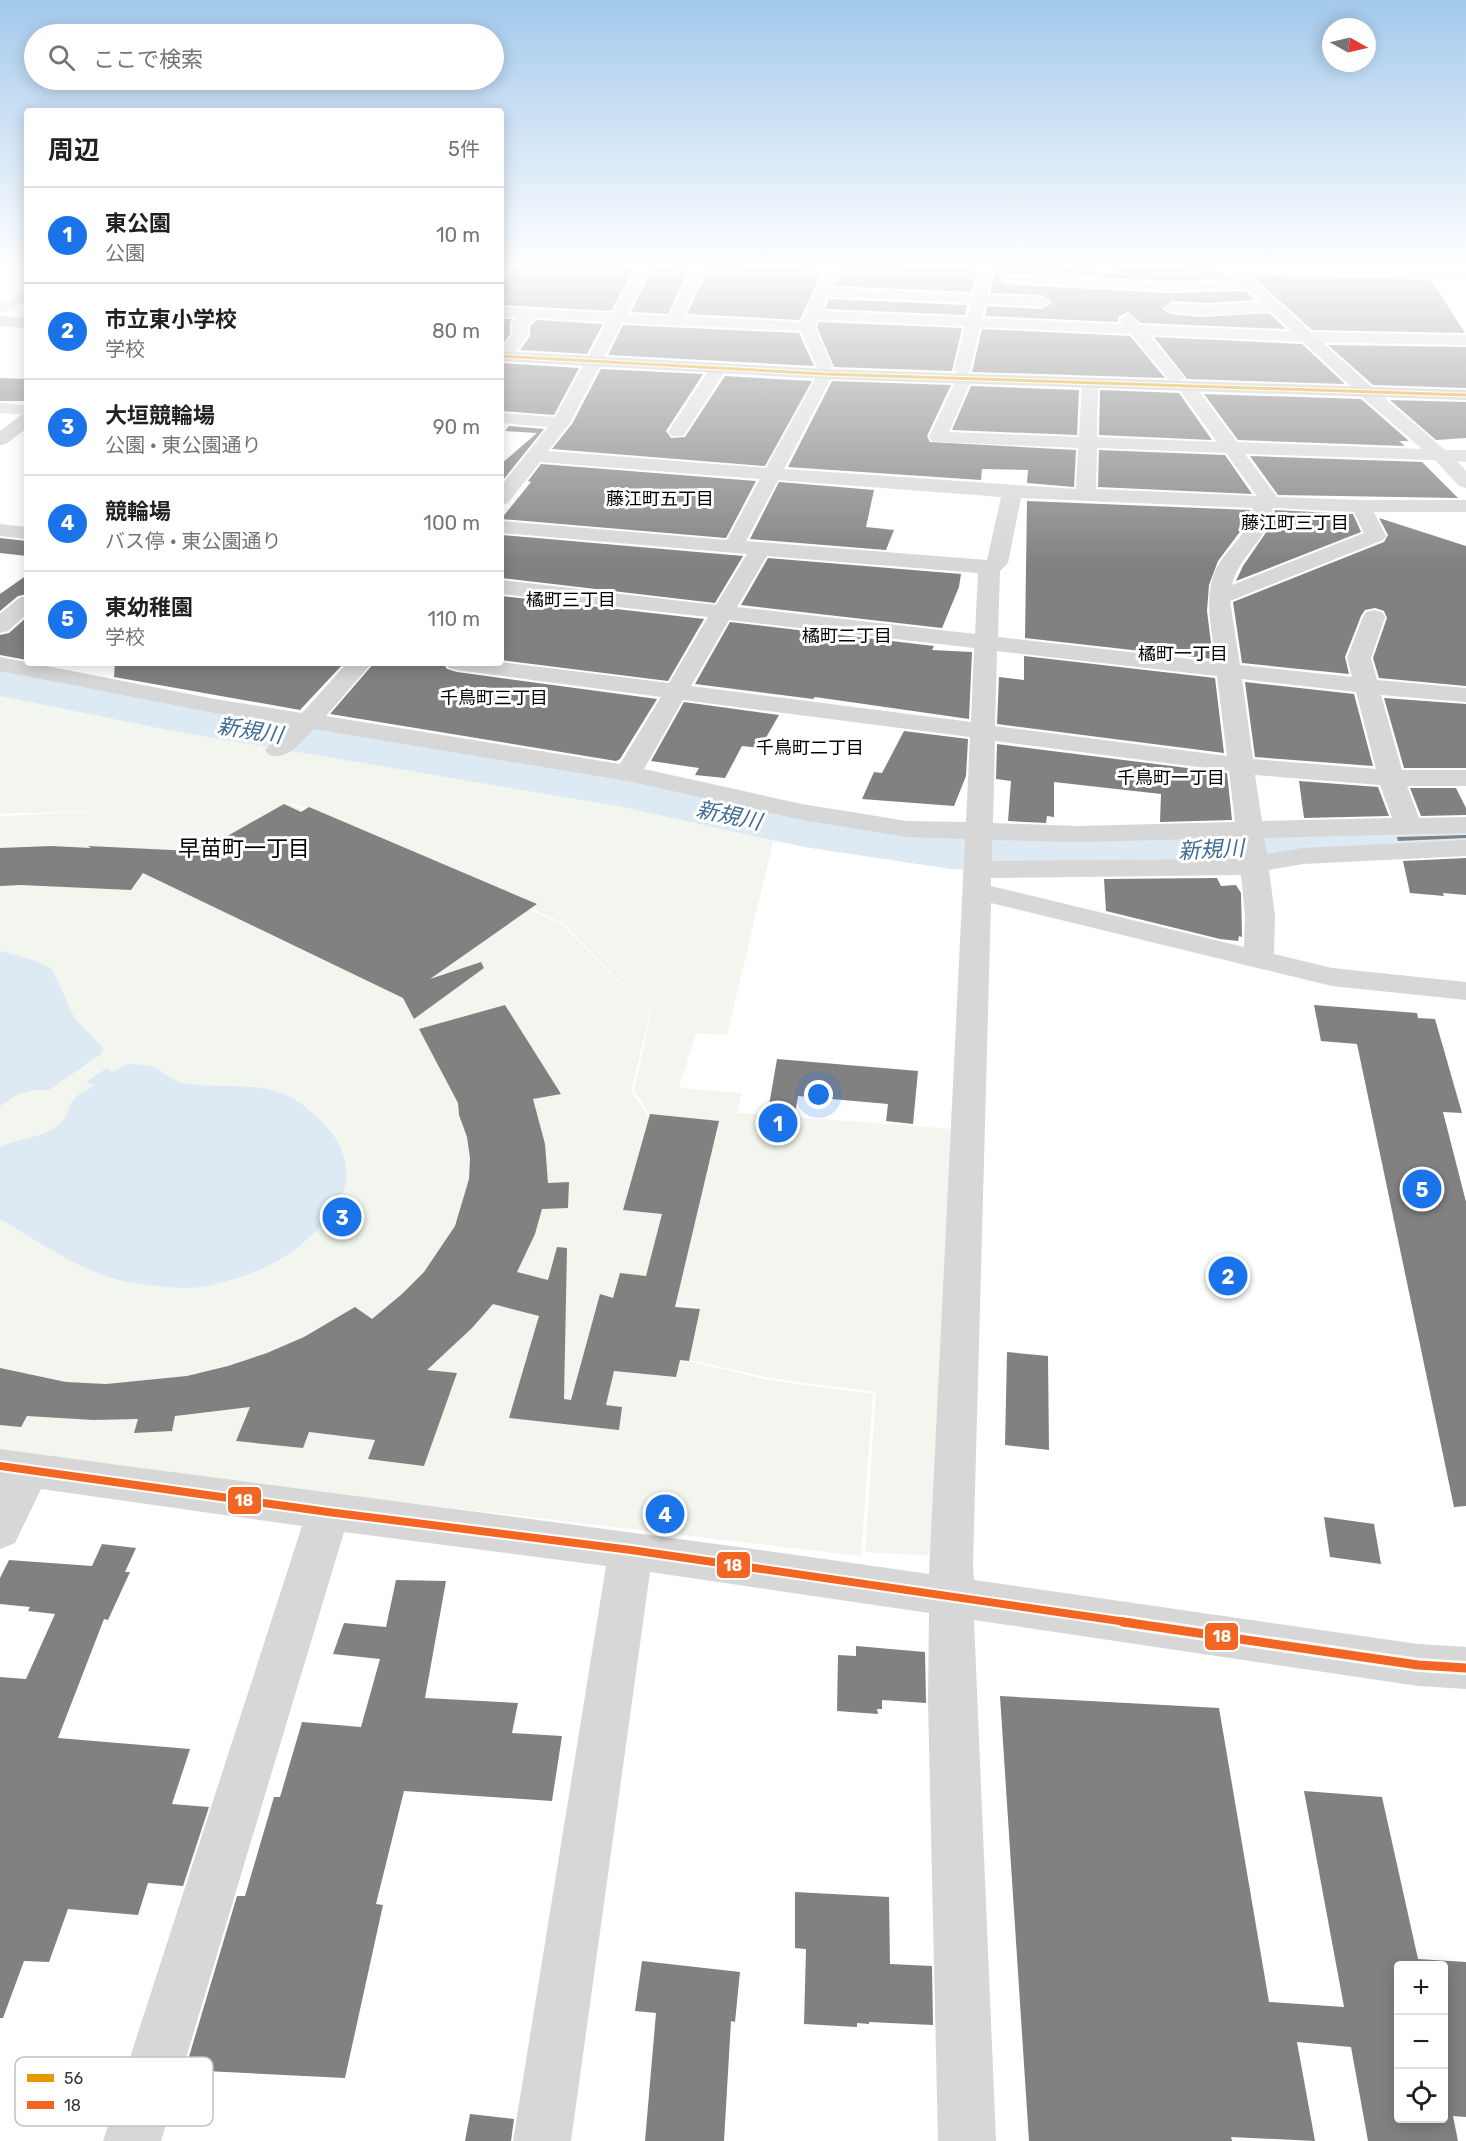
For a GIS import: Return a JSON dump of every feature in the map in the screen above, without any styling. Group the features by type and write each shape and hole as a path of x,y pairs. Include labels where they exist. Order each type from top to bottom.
{"highway":[{"path":"681,365 1363,388 1466,395"},
{"path":"727,365 824,370"},
{"path":"963,374 1090,383 1182,382"},
{"path":"1363,388 1466,387"}],"main road":[{"path":"1338,365 1363,388"},
{"path":"0,440 24,421"}],"street":[{"path":"504,495 561,423 591,365"},
{"path":"733,547 824,370 822,365"},
{"path":"965,365 938,437 1466,456"},
{"path":"1167,365 1234,448 1267,502 1262,520 1252,539 1224,574 1219,598 1260,915 1258,959"},
{"path":"677,432 719,368"},
{"path":"1086,495 1090,383"},
{"path":"1363,388 1440,455 1466,482"},
{"path":"0,408 24,410"},
{"path":"504,418 561,423"},
{"path":"504,468 531,463 771,474 1012,492 1361,506 1466,506"},
{"path":"504,527 990,568 997,563 1012,492"},
{"path":"1219,598 1376,536 1361,506"},
{"path":"0,530 24,533"},
{"path":"628,773 760,549"},
{"path":"967,2141 952,1700 951,1596 980,860 985,642 990,568"},
{"path":"504,587 1365,686 1466,695"},
{"path":"0,626 19,605"},
{"path":"1374,617 1359,658 1391,778 1408,826"},
{"path":"0,664 305,723 628,773 802,812 907,829 980,860 1241,867 1252,848"},
{"path":"278,750 357,666"},
{"path":"481,666 1239,765 1391,778 1466,778"},
{"path":"1252,848 1408,826 1466,825"},
{"path":"1252,848 1303,856 1466,848"},
{"path":"980,860 994,895 1332,977 1466,991"},
{"path":"0,1530 14,1468 328,1512 631,1550 1406,1663 1466,1668"},
{"path":"158,2057 328,1512"},
{"path":"542,2141 631,1550"},
{"path":"132,2141 137,2126"}],"shaded area":[{"path":"0,696 122,719 378,760 775,834 727,1035 696,1033 679,1088 742,1093 737,1113 954,1129 938,1556 865,1552 876,1392 770,1378 686,1359 697,1306 665,1303 708,1128 652,1119 634,1090 651,1014 563,923 293,803 290,804 562,924 650,1014 631,1091 651,1120 705,1128 663,1305 694,1308 684,1360 768,1380 873,1394 861,1556 0,1455 0,816 120,810 0,814"},
{"path":"0,951 36,961 52,969 75,1019 103,1048 101,1054 49,1090 34,1090 18,1094 0,1106"},
{"path":"128,1064 151,1066 183,1083 269,1090 289,1096 303,1105 334,1136 340,1146 347,1171 342,1196 325,1222 301,1245 257,1271 211,1285 192,1288 134,1283 99,1273 65,1257 0,1219 0,1147 37,1136 57,1126 67,1115 74,1099 94,1085 86,1082 107,1068 112,1072"}],"building":[{"path":"504,365 579,368 554,415 504,411"},
{"path":"833,365 953,365 952,371 834,367"},
{"path":"974,365 1154,365 1165,378 972,372"},
{"path":"1176,365 1324,365 1345,384 1187,379"},
{"path":"1350,365 1466,365 1466,388 1373,385"},
{"path":"601,369 703,374 666,431 671,438 685,437 725,376 812,381 765,466 552,449 572,424"},
{"path":"0,378 24,379 24,401 0,401"},
{"path":"832,381 951,385 927,436 930,442 1076,450 1074,487 1027,483 1028,470 982,469 981,480 788,467"},
{"path":"971,386 1079,390 1077,435 952,430"},
{"path":"1100,390 1179,393 1212,440 1099,435"},
{"path":"1204,394 1361,399 1409,441 1399,441 1405,446 1238,440"},
{"path":"1390,400 1466,402 1466,438 1436,440"},
{"path":"509,426 544,429 504,479 504,461 537,433 505,431"},
{"path":"1099,450 1225,455 1252,494 1098,487"},
{"path":"1250,456 1422,462 1458,498 1278,495"},
{"path":"541,464 756,481 726,538 504,519 504,515 531,482 528,481"},
{"path":"779,482 874,490 866,527 894,530 886,550 750,539"},
{"path":"1027,501 1250,510 1242,529 1218,561 1209,585 1207,611 1213,659 1025,638"},
{"path":"1275,510 1353,514 1361,532 1236,581 1243,566 1267,531"},
{"path":"1379,518 1466,546 1466,686 1379,678 1373,658 1387,618 1384,611 1375,608 1365,610 1361,616 1345,657 1349,674 1242,663 1233,602 1384,542 1388,535"},
{"path":"504,535 743,556 715,603 504,578"},
{"path":"0,538 24,541 24,556 0,553"},
{"path":"768,558 961,574 959,587 942,628 741,605"},
{"path":"24,577 24,595 18,596 0,611 0,594"},
{"path":"504,596 704,619 668,681 504,660"},
{"path":"24,620 24,659 0,655 0,635 9,633"},
{"path":"730,622 934,646 932,650 972,652 969,719 815,697 813,699 695,684"},
{"path":"1024,656 1215,678 1224,753 997,724 999,677 1024,680"},
{"path":"115,666 341,666 300,710 114,677"},
{"path":"371,666 445,666 457,672 657,699 620,759 616,761 330,714"},
{"path":"1245,682 1354,694 1373,766 1255,757"},
{"path":"1384,698 1466,704 1466,768 1404,768"},
{"path":"684,702 779,715 760,748 742,746 725,778 695,775 699,768 651,761"},
{"path":"904,731 968,739 966,776 954,806 862,799 874,772 882,773"},
{"path":"997,744 1227,773 1232,820 1160,822 1161,794 1054,782 1054,817 1047,816 1046,823 1008,821 1011,781 996,779"},
{"path":"1299,781 1378,787 1389,816 1304,818"},
{"path":"1410,788 1456,788 1466,808 1466,815 1421,816"},
{"path":"284,804 301,812 309,807 537,904 430,979 481,962 484,968 414,1019 403,998 143,873 131,890 0,886 0,848 51,846 91,848 88,846 192,851 203,845 208,847"},
{"path":"1466,835 1466,838 1398,841 1397,837"},
{"path":"1466,858 1466,895 1410,893 1403,861"},
{"path":"1217,878 1221,886 1236,885 1241,893 1242,937 1239,936 1238,941 1220,939 1106,911 1104,879"},
{"path":"505,1005 561,1094 533,1099 545,1144 548,1183 569,1182 568,1208 542,1209 535,1234 517,1272 548,1280 557,1247 567,1248 564,1399 571,1400 600,1294 613,1298 620,1273 646,1276 662,1214 623,1210 650,1114 719,1121 675,1307 700,1309 689,1361 680,1360 676,1377 614,1371 606,1405 622,1407 619,1430 509,1418 539,1316 493,1304 472,1328 427,1370 457,1373 424,1466 368,1459 375,1440 309,1432 303,1448 236,1441 250,1407 175,1416 172,1431 134,1433 138,1419 93,1420 27,1416 21,1427 0,1425 0,1368 66,1382 106,1384 187,1376 267,1353 304,1337 355,1307 372,1319 424,1272 455,1226 469,1179 470,1158 467,1137 459,1115 458,1103 419,1029"},
{"path":"1314,1005 1417,1013 1418,1018 1435,1019 1462,1113 1443,1112 1466,1202 1466,1506 1454,1507 1357,1044 1321,1041"},
{"path":"777,1059 918,1071 913,1124 886,1121 888,1104 798,1096 795,1114 768,1111"},
{"path":"1007,1352 1048,1356 1049,1450 1005,1445"},
{"path":"1324,1517 1374,1524 1381,1564 1330,1557"},
{"path":"102,1544 136,1548 125,1572 130,1572 108,1620 104,1619 58,1738 190,1749 172,1804 209,1807 183,1886 148,1883 138,1915 68,1909 49,1962 24,1961 3,2018 0,2018 0,1677 26,1679 55,1614 28,1611 30,1607 0,1604 0,1578 9,1560 92,1566"},
{"path":"396,1580 446,1581 425,1698 518,1703 512,1733 562,1736 552,1801 404,1791 376,1904 383,1905 345,2078 213,2071 213,2057 189,2057 237,1896 245,1896 274,1797 280,1797 302,1722 361,1727 380,1659 333,1654 344,1623 386,1627"},
{"path":"856,1646 925,1652 926,1703 882,1700 882,1709 877,1709 878,1714 837,1711 838,1655 856,1656"},
{"path":"1000,1696 1219,1708 1269,2002 1344,2007 1304,1791 1382,1797 1418,1959 1466,1962 1466,2117 1453,2116 1458,2141 1368,2141 1351,2047 1297,2042 1315,2141 1231,2137 1232,2141 1029,2141"},
{"path":"795,1892 889,1897 890,1964 932,1966 933,2025 869,2022 869,2024 857,2023 857,2027 804,2024 806,1949 795,1948"},
{"path":"642,1961 740,1972 735,2022 731,2021 724,2141 645,2141 656,2013 635,2011"},
{"path":"470,2114 514,2119 511,2141 465,2141"}],"waterway":[{"name":"新規川","path":"0,683 173,717 618,791 804,832 951,853 1115,854 1466,837"}],"transit line":[{"name":"56","path":"661,365 825,374 1466,395"},
{"name":"18","path":"0,1466 328,1512 631,1550 1418,1665 1466,1668"}],"place":[{"name":"東公園","path":"778,1123"},
{"name":"東幼稚園","path":"1422,1189"},
{"name":"大垣競輪場","path":"342,1217"},
{"name":"市立東小学校","path":"1228,1276"},
{"name":"競輪場","path":"665,1514"}],"district":[{"name":"藤江町五丁目","path":"660,499"},
{"name":"藤江町三丁目","path":"1295,523"},
{"name":"橘町三丁目","path":"571,600"},
{"name":"橘町二丁目","path":"847,636"},
{"name":"橘町一丁目","path":"1183,654"},
{"name":"千鳥町三丁目","path":"494,698"},
{"name":"千鳥町二丁目","path":"810,748"},
{"name":"千鳥町一丁目","path":"1171,778"},
{"name":"早苗町一丁目","path":"244,848"}]}
